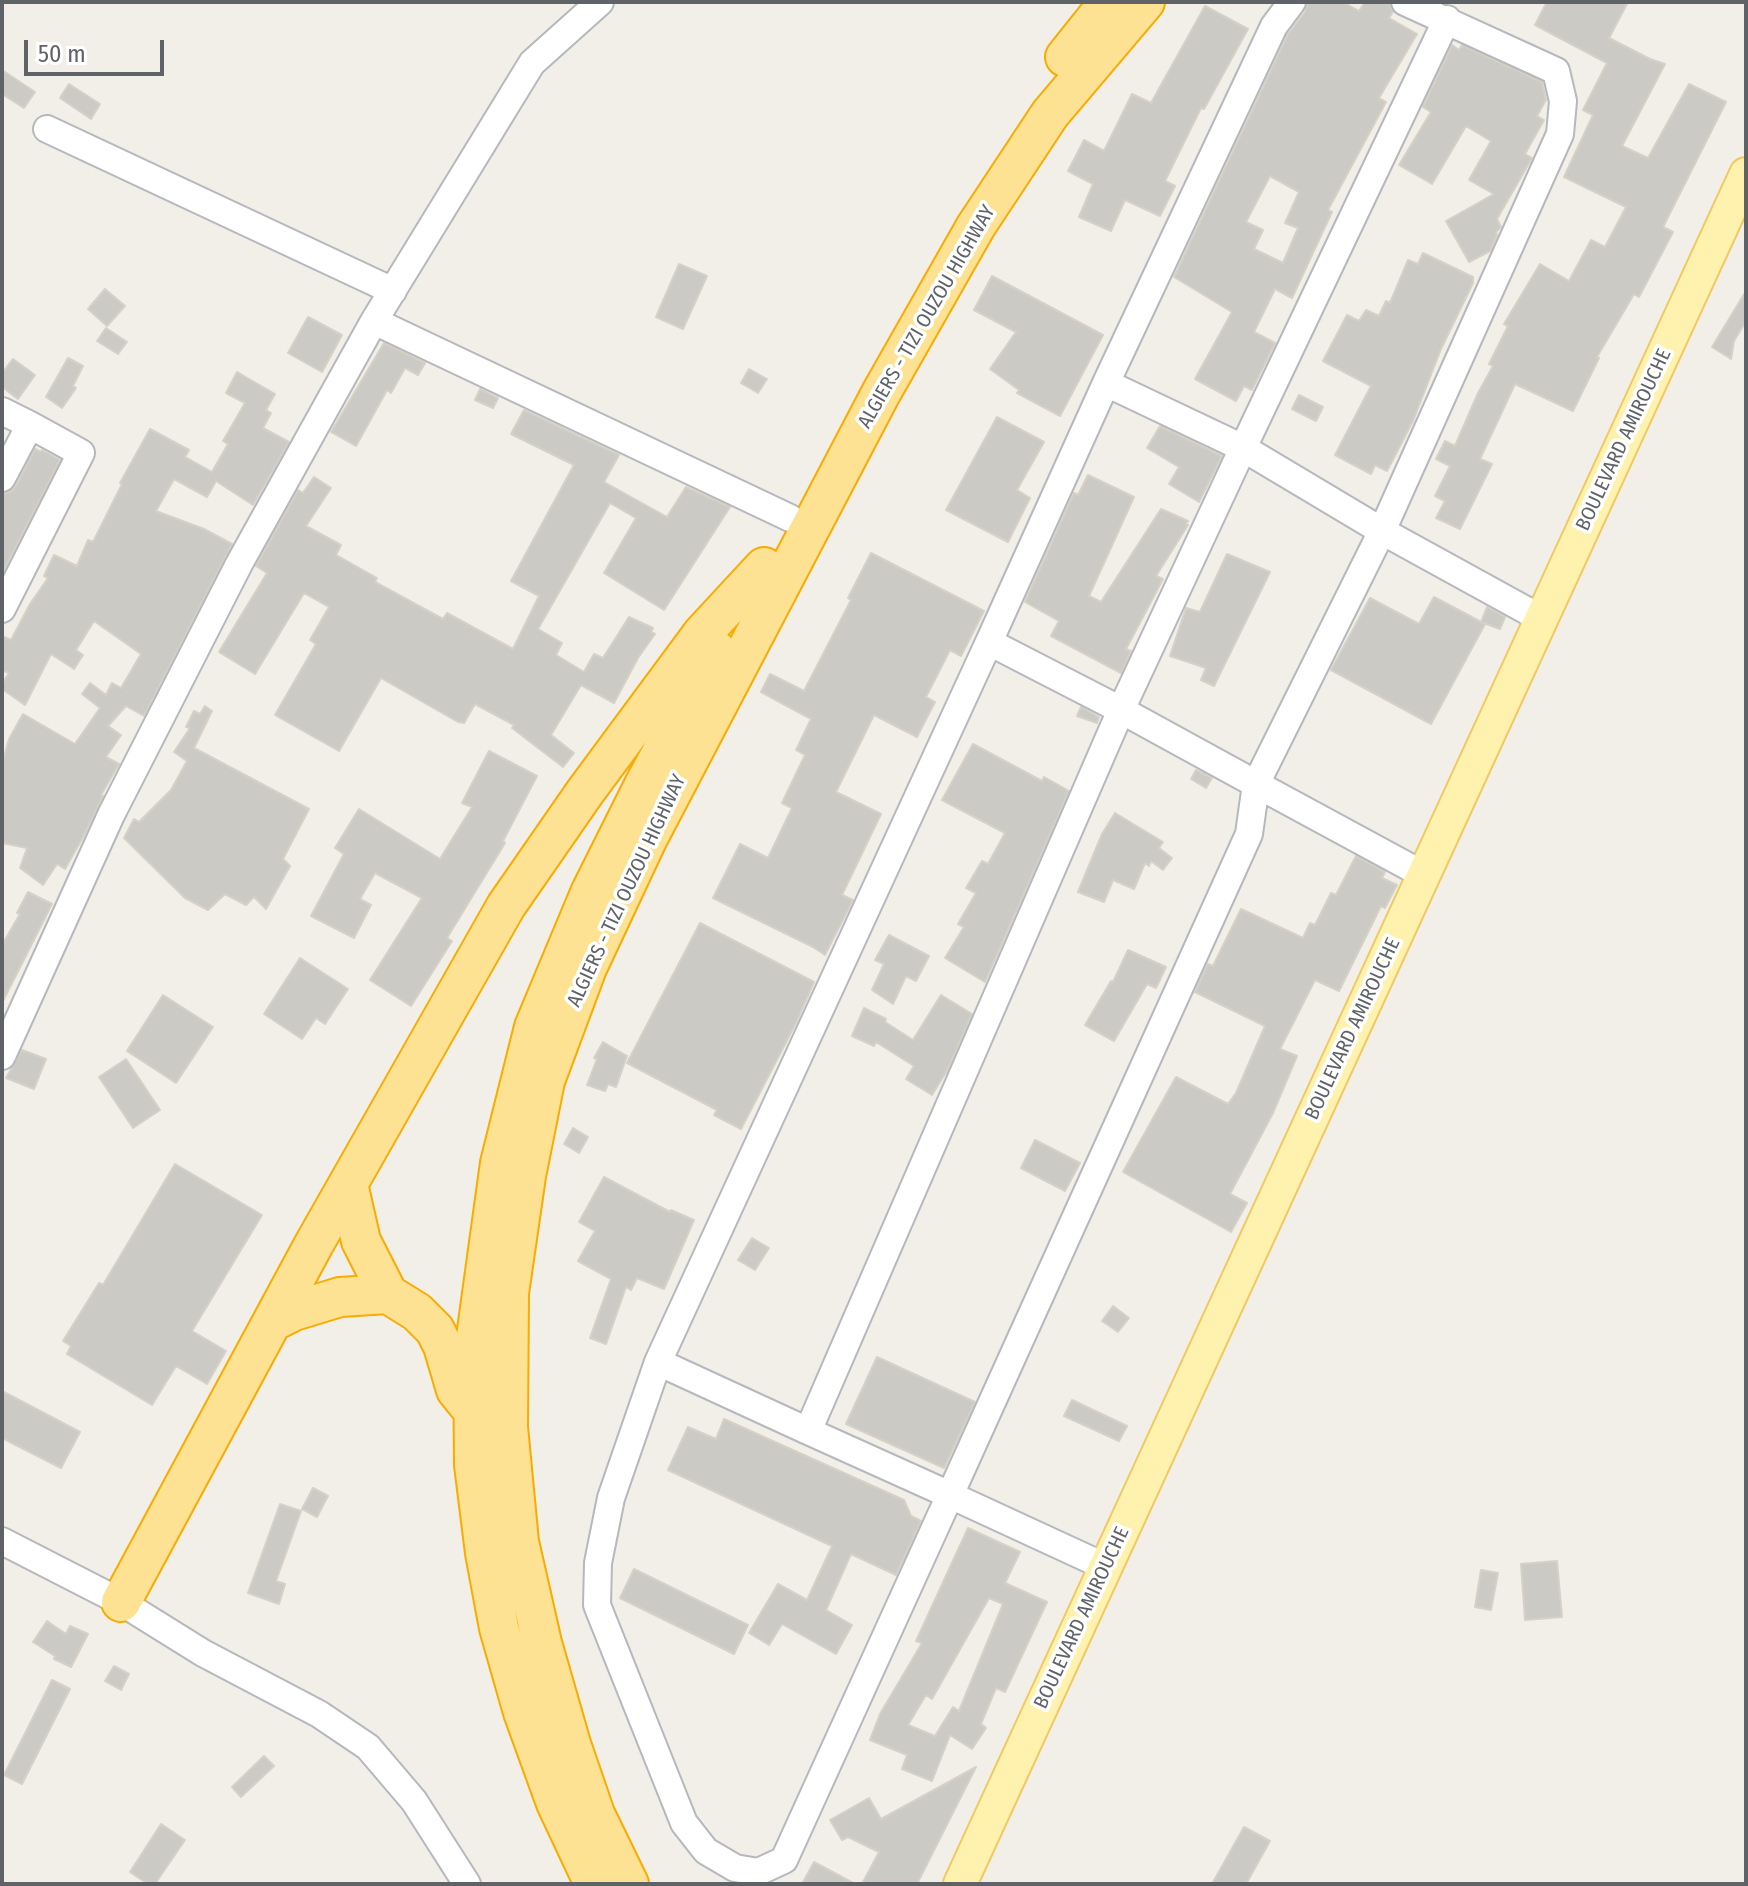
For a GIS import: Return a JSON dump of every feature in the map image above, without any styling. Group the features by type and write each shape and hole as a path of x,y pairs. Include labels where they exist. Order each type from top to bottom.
{"highway":[{"name":"ALGIERS - TIZI OUZOU HIGHWAY","path":"594,1884 556,1803 523,1712 499,1628 485,1553 474,1465 473,1359 500,1163 534,1027 590,893 639,793 959,209 1039,91 1109,2"},
{"name":"ALGIERS - TIZI OUZOU HIGHWAY","path":"629,1884 595,1814 571,1744 542,1643 519,1542 508,1427 509,1293 526,1176 545,1081 587,968 647,840 881,393 976,226 1050,114 1145,2"},
{"path":"121,1602 348,1184 506,906 585,792 702,634 764,567"},
{"path":"348,1184 361,1241 388,1294 417,1312 435,1330 456,1390 472,1409"},
{"path":"272,1322 294,1311 340,1297 388,1294"}],"main road":[{"name":"BOULEVARD AMIROUCHE","path":"960,1884 1746,174"}],"street":[{"path":"1292,2 1274,26 1106,383 658,1362 611,1498 598,1563 597,1605 684,1823 706,1851 735,1868 758,1872 784,1860 1249,834 1256,784 1382,531 1560,134 1563,101 1556,71 1405,2"},
{"path":"2,1056 111,815 239,564 374,321 532,63 598,3"},
{"path":"808,1431 1121,710 1447,19"},
{"path":"47,129 393,291"},
{"path":"374,321 790,518"},
{"path":"1106,383 1243,448 1382,531 1542,619"},
{"path":"2,411 81,453 4,599"},
{"path":"2,478 30,425"},
{"path":"989,642 1424,875"},
{"path":"658,1362 1106,1567"},
{"path":"2,1541 121,1602 203,1653 319,1714 368,1747 414,1801 467,1884"}],"building":[{"path":"1308,2 1343,2 1359,11 1365,2 1389,2 1393,12 1389,18 1417,34 1379,98 1386,102 1328,210 1332,212 1292,298 1275,289 1254,332 1275,343 1252,390 1244,386 1236,401 1195,379 1232,312 1174,277 1288,34 1305,12","holes":["1270,176 1299,192 1285,223 1298,228 1283,263 1254,249 1263,230 1246,222"]},
{"path":"1547,2 1628,2 1609,38 1665,64 1622,146 1648,158 1689,84 1726,102 1663,227 1673,232 1639,297 1634,294 1597,357 1573,411 1515,384 1480,459 1492,464 1460,529 1436,518 1445,501 1435,496 1450,466 1436,459 1445,441 1455,446 1493,366 1489,364 1508,326 1504,324 1540,264 1569,281 1591,240 1605,247 1626,207 1564,177 1593,115 1583,110 1607,63 1535,25"},
{"path":"1205,6 1248,29 1204,109 1201,108 1165,181 1175,186 1160,216 1125,200 1111,231 1079,217 1093,184 1068,171 1084,140 1104,151 1132,94 1151,103"},
{"path":"1452,45 1459,50 1462,45 1542,82 1546,100 1537,116 1544,120 1525,154 1532,158 1497,219 1501,227 1496,232 1490,251 1469,262 1446,221 1494,194 1469,180 1491,141 1466,126 1432,184 1399,165 1431,112 1423,107"},
{"path":"2,70 35,92 24,108 2,94"},
{"path":"69,84 100,104 91,119 60,98"},
{"path":"1423,253 1473,277 1473,283 1441,349 1413,421 1387,471 1375,465 1371,474 1335,455 1371,386 1323,361 1347,315 1359,321 1366,310 1379,316 1386,301 1390,303 1408,260 1418,264"},
{"path":"679,264 707,276 683,329 656,317"},
{"path":"992,276 1103,335 1060,416 1017,393 1019,390 990,369 1016,332 974,310"},
{"path":"105,289 125,306 107,326 88,309"},
{"path":"1746,291 1746,321 1734,341 1731,359 1712,347"},
{"path":"308,317 342,335 322,372 288,353"},
{"path":"106,328 127,342 118,354 97,341"},
{"path":"384,343 425,363 418,375 405,368 391,393 387,390 356,446 331,432"},
{"path":"68,358 83,366 73,386 76,388 62,408 46,397"},
{"path":"13,359 35,375 18,399 2,387 2,373"},
{"path":"749,369 767,379 758,393 741,383"},
{"path":"237,372 275,394 266,410 271,413 263,428 289,442 253,505 216,481 207,497 174,479 156,511 204,529 232,544 144,716 126,706 108,726 121,735 106,757 119,764 65,869 57,864 43,885 20,868 27,848 2,843 2,765 9,739 23,714 75,744 100,708 82,694 90,683 106,695 112,683 121,688 141,654 94,621 76,650 83,655 74,669 51,654 25,705 2,689 9,673 2,670 2,636 11,640 48,578 44,576 54,555 77,566 88,540 93,542 120,483 150,429 189,450 185,457 212,472 228,444 223,441 245,403 226,393"},
{"path":"480,389 498,398 493,408 475,400"},
{"path":"1299,395 1323,407 1316,421 1292,409"},
{"path":"524,410 619,455 604,482 667,517 686,487 730,507 664,610 604,573 636,518 610,503 538,629 562,643 556,655 584,672 594,654 603,658 629,617 653,628 651,632 655,634 614,703 581,685 551,735 574,753 563,767 512,728 514,725 475,704 464,723 458,722 381,678 339,751 275,715 316,644 310,640 329,607 304,593 255,674 219,652 267,573 256,566 298,490 303,493 314,477 331,488 306,526 341,545 336,555 377,578 375,582 443,619 447,613 513,649 539,596 511,581 574,465 511,434"},
{"path":"997,417 1044,442 1017,490 1030,498 1008,542 946,510"},
{"path":"1160,426 1222,456 1199,502 1169,484 1179,467 1147,448"},
{"path":"35,449 60,460 2,574 2,494 16,486"},
{"path":"1088,475 1134,497 1089,596 1101,602 1161,509 1188,521 1156,576 1163,579 1126,649 1131,651 1121,673 1051,636 1059,621 1025,602 1074,493 1078,495"},
{"path":"871,553 984,611 961,656 950,650 926,697 935,702 917,737 874,715 836,792 881,814 842,895 853,900 825,955 713,898 740,844 768,858 792,808 782,803 805,755 796,750 811,719 761,692 770,674 804,691 851,600 848,598"},
{"path":"1227,554 1270,572 1214,686 1201,680 1206,668 1170,656 1186,608 1200,612"},
{"path":"1434,597 1485,624 1431,724 1331,670 1370,598 1419,624"},
{"path":"1487,607 1505,617 1500,629 1481,622"},
{"path":"205,706 212,711 194,748 309,809 283,859 290,866 266,909 254,897 246,905 225,894 208,910 185,898 124,838 134,819 139,822 171,790 187,761 174,752 190,728 186,727 194,711 200,714"},
{"path":"1081,707 1099,717 1097,723 1077,716"},
{"path":"973,744 1042,781 1044,777 1069,791 985,982 945,958 964,927 958,924 976,893 966,888 982,861 988,864 1005,833 942,800"},
{"path":"489,751 537,776 503,841 505,843 447,938 452,941 411,1006 370,980 422,898 375,873 360,899 371,905 354,938 311,916 344,854 335,848 359,809 440,859 472,807 462,803"},
{"path":"1196,770 1212,778 1206,788 1191,779"},
{"path":"1115,813 1163,842 1159,848 1172,858 1163,870 1151,861 1149,866 1145,863 1134,889 1113,880 1104,902 1078,892 1102,834"},
{"path":"1356,856 1385,872 1382,878 1397,885 1385,908 1381,906 1339,991 1315,980 1280,1049 1297,1056 1273,1113 1230,1194 1247,1203 1231,1232 1123,1172 1176,1077 1228,1104 1236,1093 1265,1026 1195,992 1208,964 1213,966 1241,909 1303,938 1310,923 1315,925 1331,893 1336,895"},
{"path":"28,892 52,904 2,1003 2,945 20,914 17,913"},
{"path":"700,923 814,982 741,1129 714,1115 717,1110 627,1063"},
{"path":"889,935 929,956 916,981 906,976 893,1004 872,990 884,964 875,960"},
{"path":"1128,950 1166,967 1156,988 1147,984 1114,1041 1085,1025 1113,982"},
{"path":"300,958 348,989 325,1024 316,1018 302,1039 264,1014"},
{"path":"163,995 213,1027 176,1083 127,1051"},
{"path":"941,995 972,1014 948,1069 932,1095 906,1079 914,1066 876,1042 874,1046 852,1036 864,1008 886,1019 885,1022 913,1040"},
{"path":"603,1042 627,1056 616,1087 608,1084 605,1091 587,1085 597,1059 594,1058"},
{"path":"22,1050 46,1059 34,1089 6,1078"},
{"path":"126,1059 160,1110 133,1128 99,1077"},
{"path":"573,1128 588,1137 579,1153 564,1144"},
{"path":"1035,1140 1080,1163 1065,1191 1021,1168"},
{"path":"175,1164 262,1215 192,1331 226,1351 207,1384 176,1366 152,1405 67,1354 71,1346 63,1341 99,1283 103,1285"},
{"path":"604,1177 670,1212 694,1220 664,1289 637,1278 631,1290 626,1287 606,1344 590,1338 611,1279 578,1261 595,1231 579,1222"},
{"path":"752,1238 769,1248 755,1270 738,1260"},
{"path":"1113,1306 1129,1318 1118,1332 1102,1321"},
{"path":"877,1357 975,1402 944,1468 846,1424"},
{"path":"2,1391 80,1432 61,1468 2,1438"},
{"path":"1072,1400 1127,1426 1119,1441 1064,1416"},
{"path":"724,1419 904,1500 911,1516 921,1521 896,1575 851,1554 826,1610 852,1625 836,1654 782,1624 769,1645 749,1633 778,1584 807,1600 832,1546 668,1470 688,1427 716,1439"},
{"path":"313,1488 328,1496 317,1517 302,1509"},
{"path":"280,1504 301,1511 276,1581 285,1584 279,1604 248,1593"},
{"path":"968,1528 1020,1552 1005,1583 1047,1602 1005,1692 996,1688 981,1724 986,1728 972,1749 950,1735 932,1781 902,1769 907,1755 870,1740 880,1714 922,1643 916,1641","holes":["989,1598 1003,1604 959,1711 953,1707 935,1736 908,1725 926,1695 932,1699"]},
{"path":"1557,1561 1562,1617 1525,1620 1521,1564"},
{"path":"634,1569 748,1625 734,1654 620,1598"},
{"path":"1481,1570 1498,1573 1491,1610 1475,1607"},
{"path":"47,1621 66,1634 70,1626 88,1634 71,1667 54,1659 55,1656 33,1642"},
{"path":"114,1666 129,1674 121,1690 105,1681"},
{"path":"52,1680 70,1689 22,1784 4,1775"},
{"path":"264,1756 274,1766 241,1797 232,1787"},
{"path":"976,1767 917,1884 862,1884 879,1852 848,1837 842,1840 830,1820 869,1798 881,1819"},
{"path":"161,1824 185,1840 155,1884 148,1884 130,1872"},
{"path":"1244,1827 1270,1841 1246,1884 1212,1884"},
{"path":"814,1862 855,1884 802,1884"}]}
